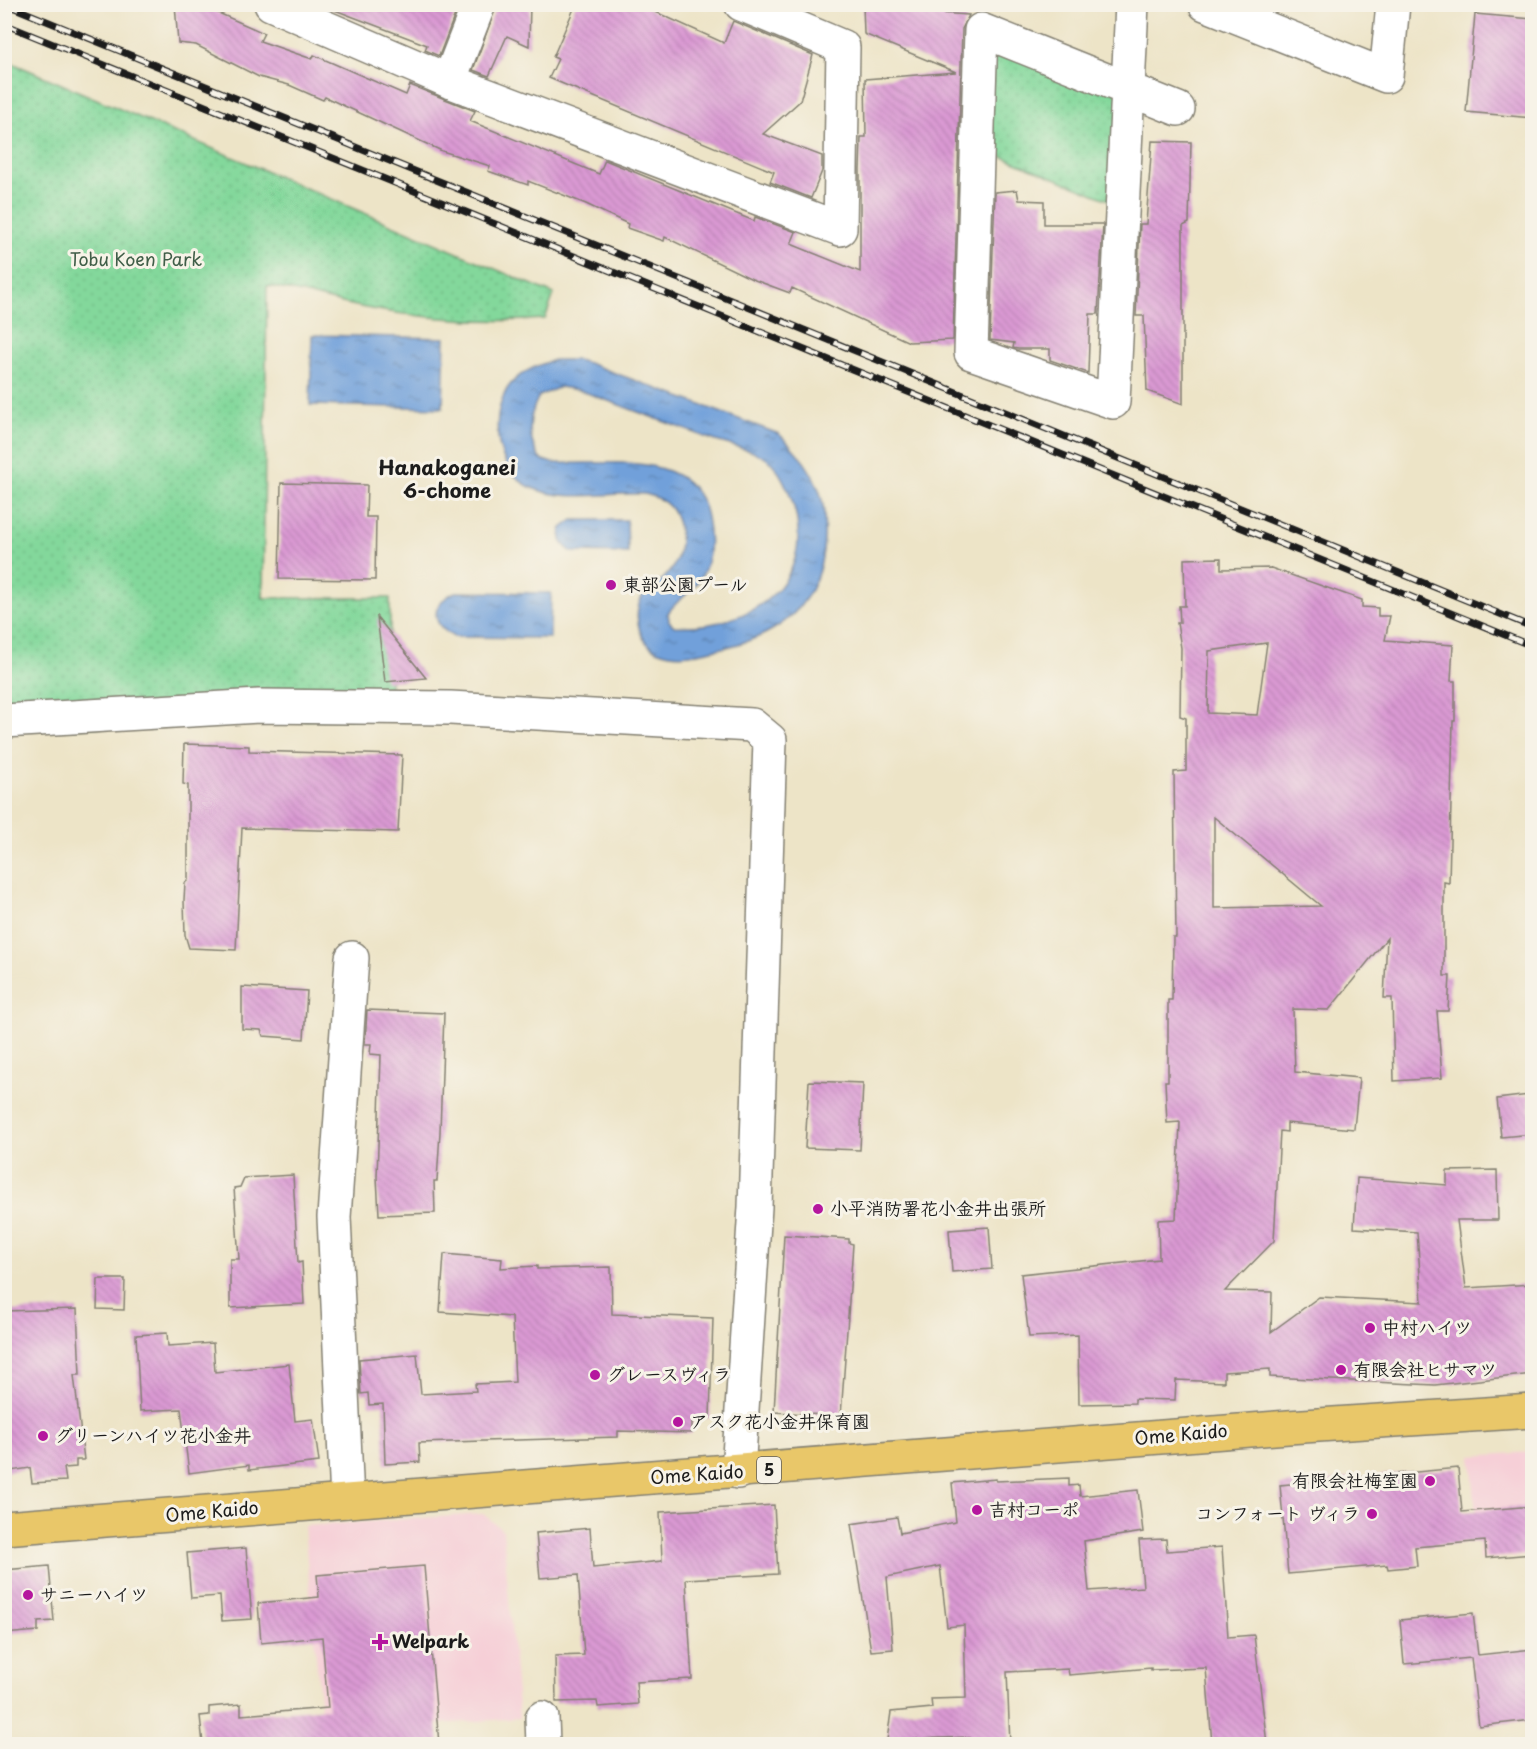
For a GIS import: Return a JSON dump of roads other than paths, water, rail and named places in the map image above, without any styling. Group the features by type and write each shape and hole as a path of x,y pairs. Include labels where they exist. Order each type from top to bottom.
{"main road":[{"name":"Ome Kaido","path":"4,1528 1288,1427 1533,1411"}],"street":[{"path":"271,4 449,81 840,229 843,47 741,4"},
{"path":"449,81 480,4"},
{"path":"1132,4 1130,89 1113,402 971,353 981,30 1130,89 1178,109"},
{"path":"1204,4 1386,76 1393,4"},
{"path":"4,721 215,708 450,708 752,725 770,740 756,1207 738,1472"},
{"path":"347,1501 334,1217 352,958"}],"water":[{"path":"312,335 445,338 443,408 310,405"},
{"path":"554,360 577,360 588,363 779,434 785,439 814,478 822,498 824,518 821,561 815,581 806,598 794,613 763,635 707,651 683,655 667,653 659,651 646,642 639,628 639,604 644,594 663,579 673,567 679,552 679,529 669,506 645,494 571,496 543,492 519,479 503,457 497,429 501,401 507,389 522,374","holes":["560,387 579,390 716,441 750,451 763,457 776,468 793,503 798,532 795,557 786,579 771,597 751,610 727,620 701,625 674,626 669,621 668,613 699,582 702,576 707,562 710,540 707,517 698,495 684,479 666,470 644,465 552,463 540,459 533,444 530,428 532,413 539,396"]},
{"path":"573,520 627,520 628,553 572,552 563,544 560,535 562,528"},
{"path":"455,592 551,593 550,638 454,637 441,626 436,614 441,603"}],"railway":[{"path":"5,4 1532,627"},
{"path":"4,24 1532,646"}],"place":[{"name":"東部公園プール","path":"611,585"},
{"name":"小平消防署花小金井出張所","path":"818,1209"},
{"name":"中村ハイツ","path":"1370,1328"},
{"name":"有限会社ヒサマツ","path":"1341,1370"},
{"name":"グレースヴィラ","path":"595,1375"},
{"name":"アスク花小金井保育園","path":"678,1422"},
{"name":"グリーンハイツ花小金井","path":"43,1436"},
{"name":"有限会社梅室園","path":"1430,1481"},
{"name":"吉村コーポ","path":"977,1510"},
{"name":"コンフォート ヴィラ","path":"1372,1514"},
{"name":"サニーハイツ","path":"28,1595"},
{"name":"Welpark","path":"380,1642"}],"district":[{"name":"Hanakoganei 6-chome","path":"447,480"}],"park label":[{"name":"Tobu Koen Park","path":"136,260"}]}
